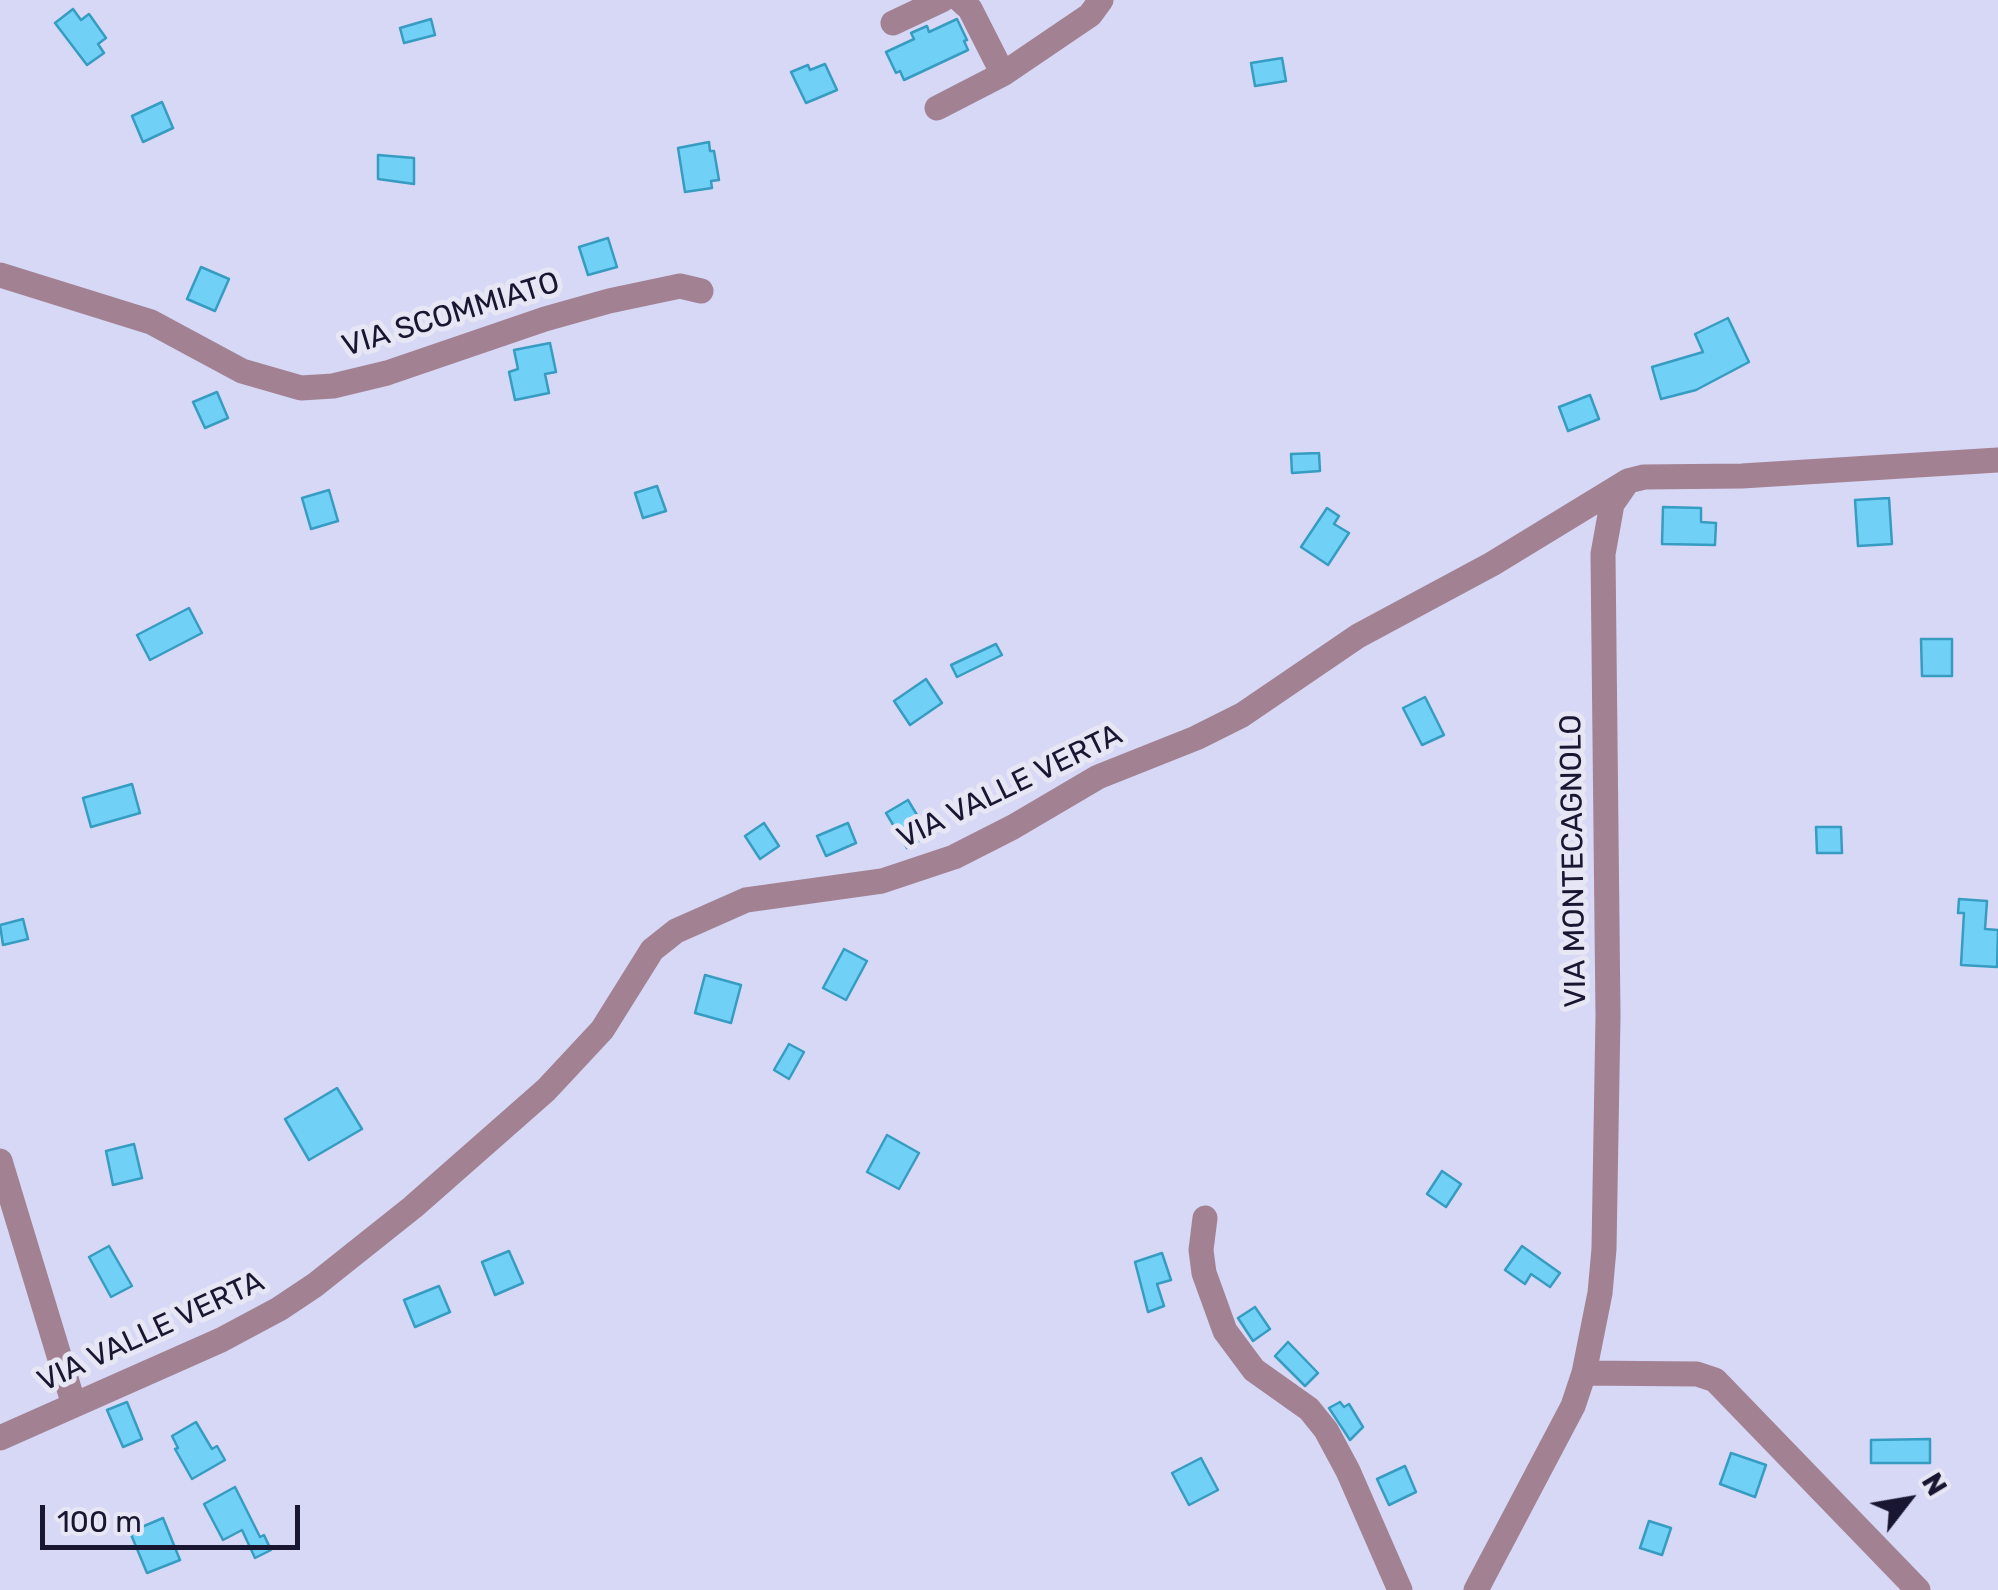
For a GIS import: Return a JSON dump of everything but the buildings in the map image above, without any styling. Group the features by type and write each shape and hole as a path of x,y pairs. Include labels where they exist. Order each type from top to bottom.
{"street":[{"path":"894,22 942,0"},
{"path":"960,0 970,9 1002,74"},
{"path":"937,108 1002,74 1090,15 1101,0"},
{"name":"VIA SCOMMIATO","path":"0,276 151,322 235,368 300,388 333,386 401,369 609,301 680,286 701,291"},
{"path":"1628,481 1644,477 1732,477 1998,460"},
{"name":"VIA MONTECAGNOLO","path":"1476,1590 1566,1422 1584,1373 1600,1293 1605,1230 1608,997 1604,546 1612,504 1628,481"},
{"name":"VIA VALLE VERTA","path":"0,1438 189,1356 268,1315 365,1246 517,1118 574,1062 610,1020 646,957 676,931 746,900 892,879 954,857 1013,828 1098,777 1230,721 1358,636 1492,564 1628,481"},
{"path":"0,1161 74,1405"},
{"path":"1205,1218 1201,1250 1204,1273 1225,1331 1254,1370 1309,1409 1326,1430 1400,1590"},
{"path":"1584,1373 1696,1374 1715,1380 1918,1590"}]}
